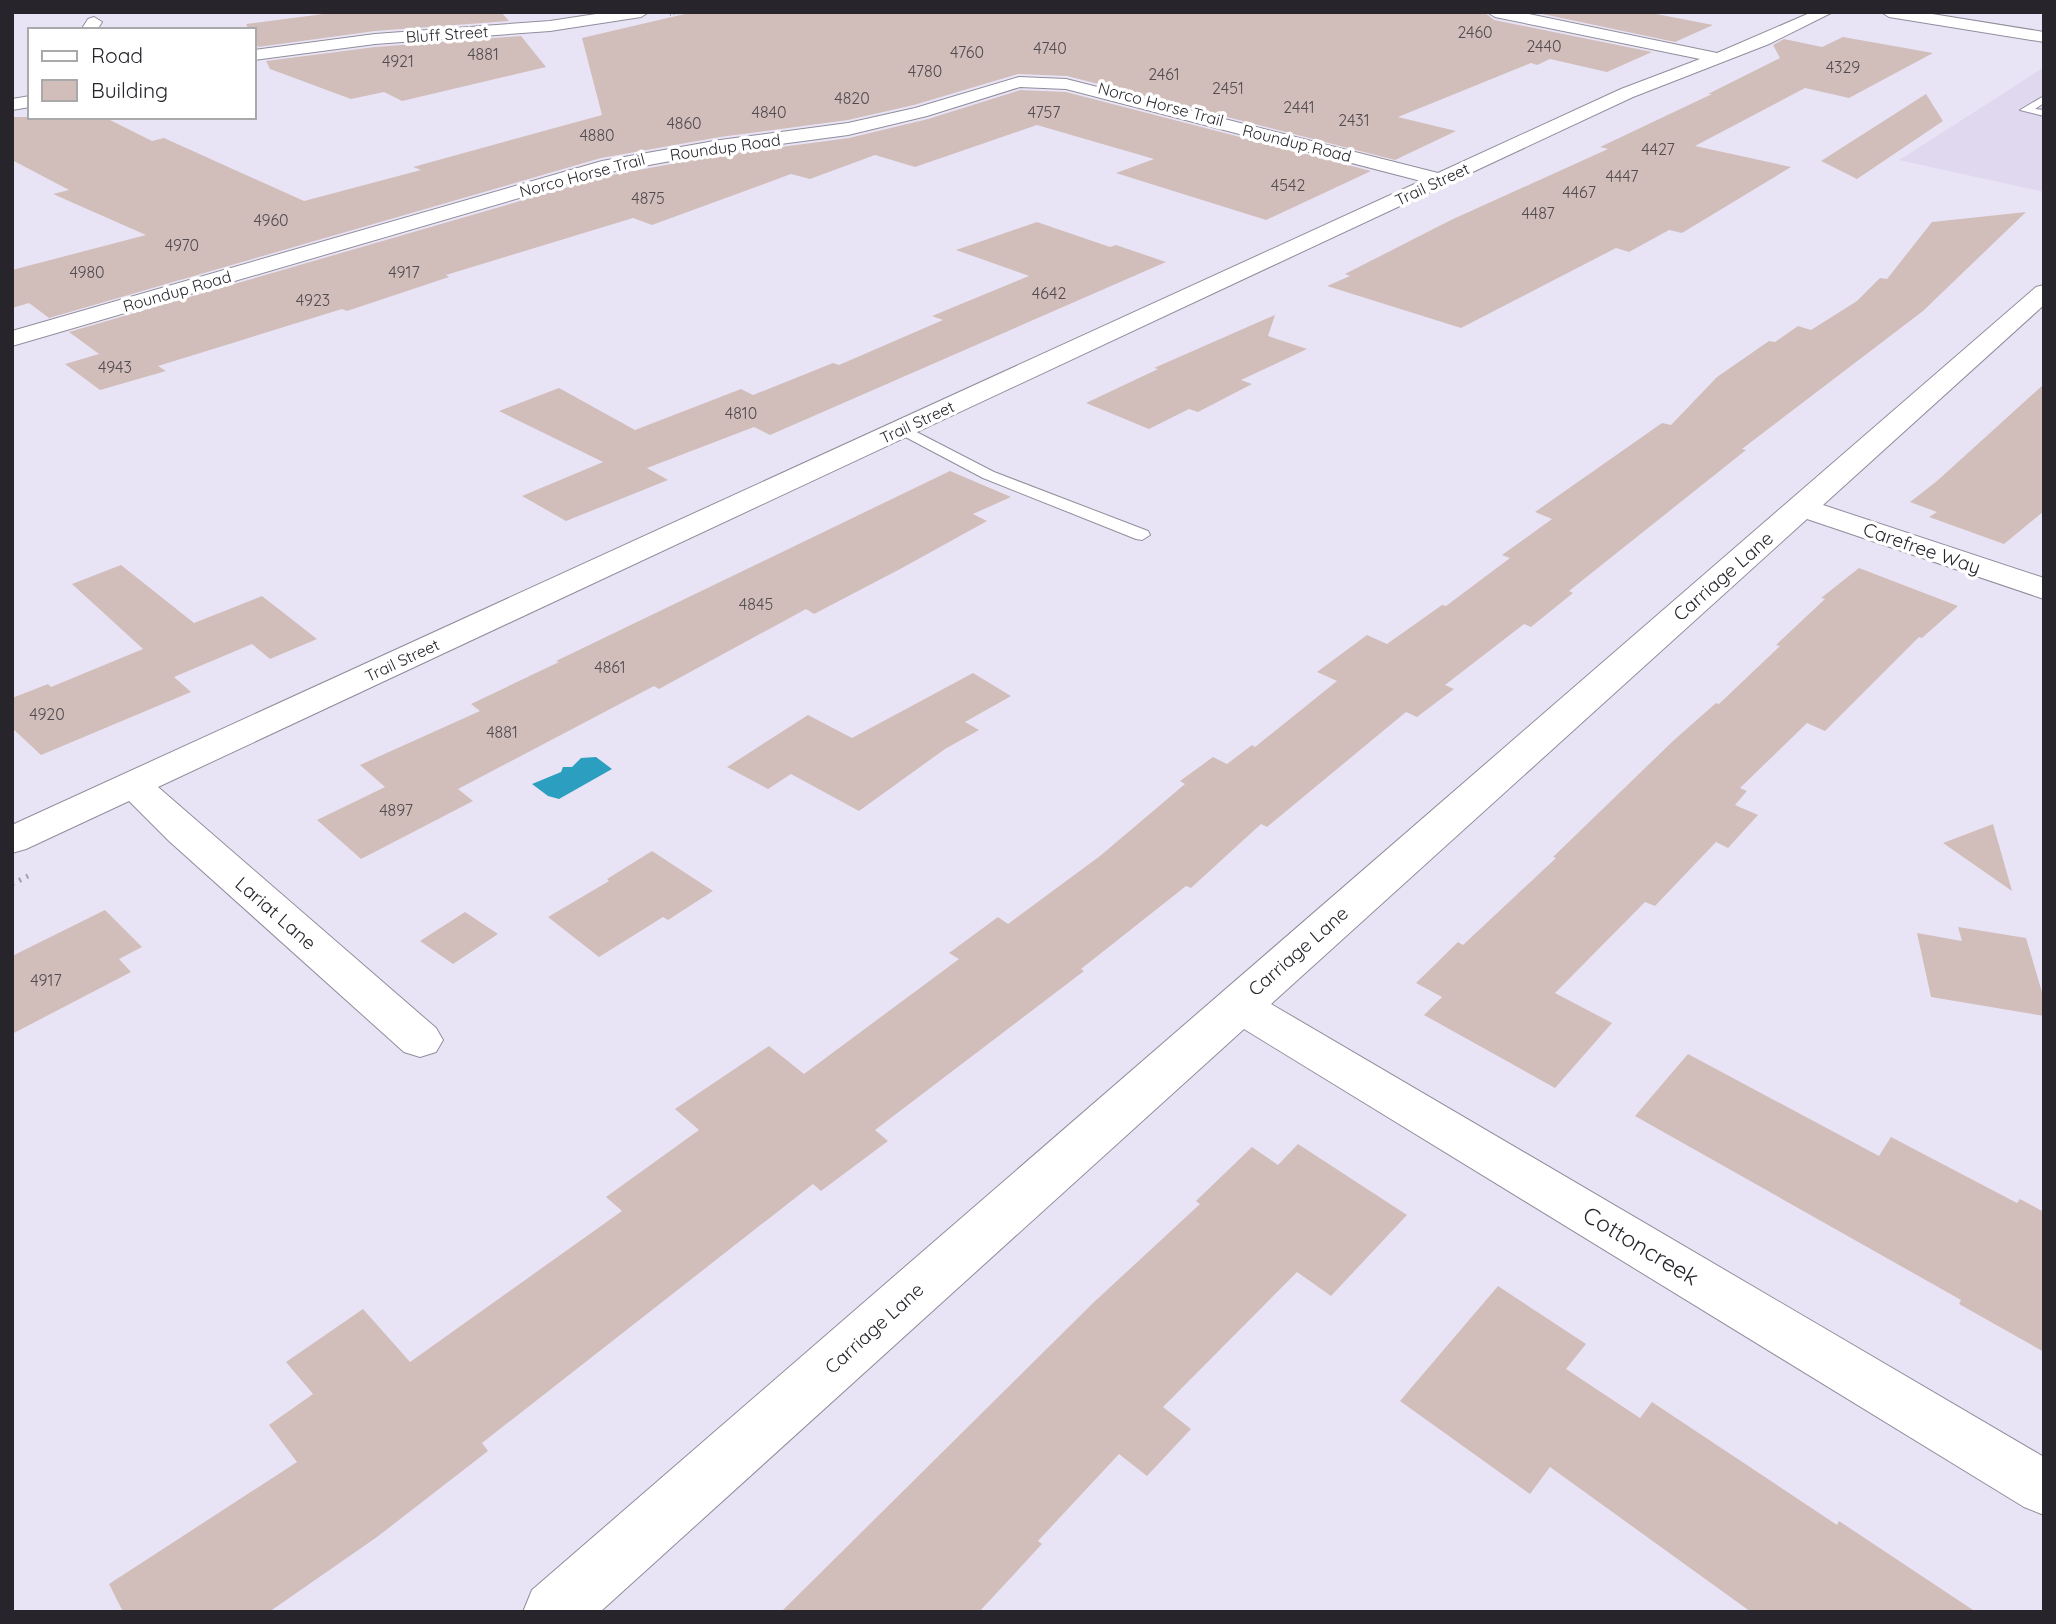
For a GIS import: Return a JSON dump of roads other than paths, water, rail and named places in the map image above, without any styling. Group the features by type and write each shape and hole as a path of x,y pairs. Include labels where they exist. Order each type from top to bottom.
{"street":[{"name":"Bluff Street","path":"256,55 375,39 550,26 641,12"},
{"path":"1495,12 1718,58"},
{"name":"Trail Street","path":"12,840 1627,93 1825,12"},
{"path":"1889,12 2044,37"},
{"name":"Roundup Road","path":"12,339 602,167 720,146 848,129 1019,82 1066,84 1443,180"},
{"name":"Carriage Lane","path":"554,1612 2044,292"},
{"name":"Carefree Way","path":"1801,507 2044,589"},
{"name":"Lariat Lane","path":"133,784 183,832 420,1040"},
{"name":"Cottoncreek","path":"1238,1005 2044,1488"}],"lane":[{"path":"2044,99 2025,110 2044,113"},
{"path":"901,429 928,446 1012,486 1142,535"}],"water":[{"path":"596,757 612,769 559,799 548,796 532,784 561,772 563,767 572,767 581,758"}]}
